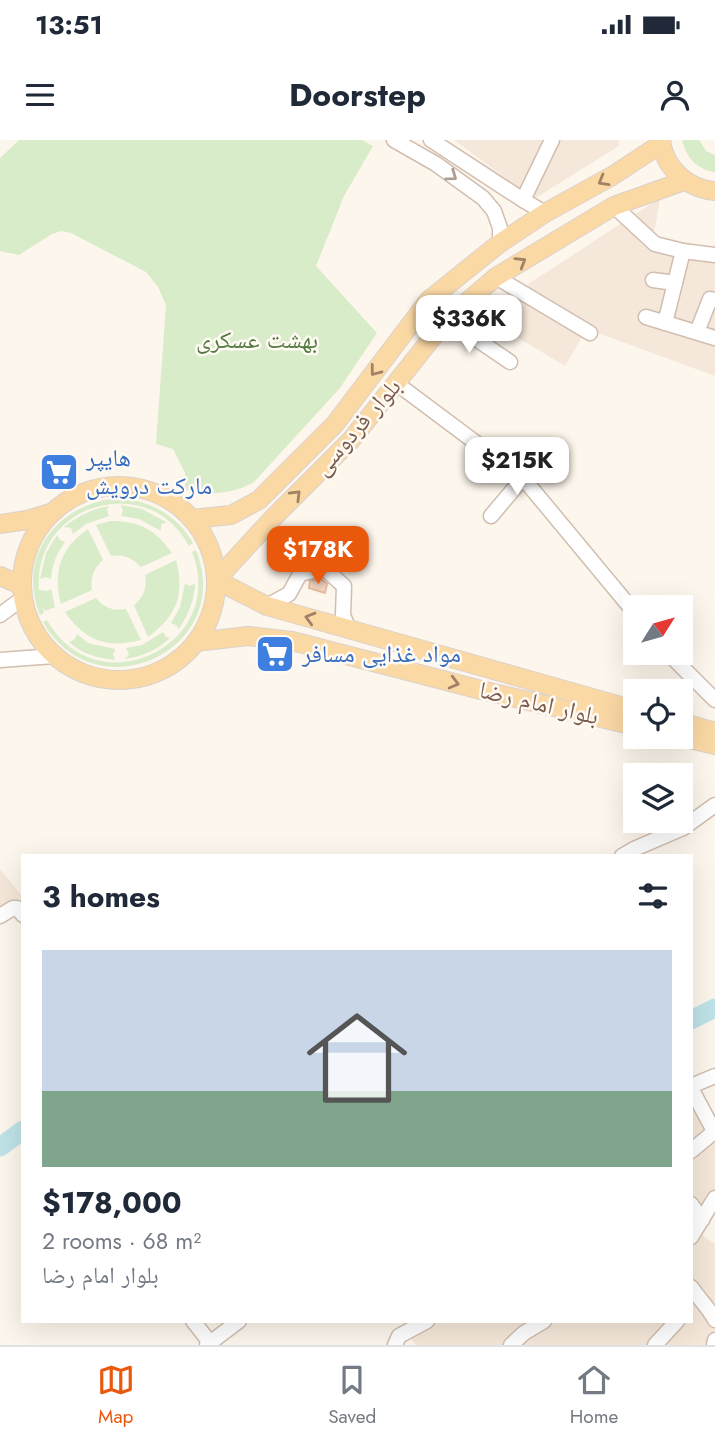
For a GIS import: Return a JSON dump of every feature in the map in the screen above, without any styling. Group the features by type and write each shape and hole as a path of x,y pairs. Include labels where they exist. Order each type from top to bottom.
{"main road":[{"name":"بلوار فردوسی","path":"192,519 230,515 259,500 335,424 429,300 500,243 545,213 612,176 661,142"},
{"path":"661,142 669,165 684,181 703,190 715,191"},
{"name":"بلوار فردوسی","path":"216,580 351,440 447,319 496,277 614,206 684,181"},
{"path":"122,485 161,495 192,519 207,541 216,580 209,619 187,652 166,668 128,680 89,675 54,656 37,635 26,611 22,592 24,559 28,546 50,513 71,497 83,492 122,485"},
{"path":"0,524 50,513"},
{"path":"0,576 22,592"},
{"name":"بلوار امام رضا","path":"216,580 267,606 623,707"},
{"name":"بلوار امام رضا","path":"196,642 248,636 292,641 623,723"},
{"path":"481,690 487,668"},
{"path":"693,726 715,732"},
{"path":"693,740 715,745"}],"street":[{"path":"394,140 436,164 483,198 494,211 500,228 500,243"},
{"path":"431,140 545,213"},
{"path":"523,200 552,140"},
{"path":"614,206 655,244 715,255"},
{"path":"666,323 682,251"},
{"path":"496,277 590,334"},
{"path":"653,280 675,283"},
{"path":"697,332 710,299 715,300"},
{"path":"646,317 715,338"},
{"path":"447,319 510,362"},
{"path":"396,383 523,478 623,599"},
{"path":"491,516 523,478"},
{"path":"267,606 289,594 300,573 324,568 344,586 344,615 349,630"},
{"path":"0,615 22,592"},
{"path":"0,660 54,656"},
{"path":"680,665 715,700"},
{"path":"625,854 683,828 715,805"},
{"path":"0,916 13,908 21,913"},
{"path":"693,1086 715,1076"},
{"path":"693,1091 715,1133 693,1150"},
{"path":"693,1234 715,1198"},
{"path":"693,1208 702,1220"},
{"path":"694,1297 711,1311 715,1320"},
{"path":"194,1323 210,1344 236,1323"},
{"path":"395,1345 399,1336 423,1323"},
{"path":"511,1345 541,1323"},
{"path":"655,1345 675,1323"}],"shaded area":[{"path":"454,140 619,140 619,146 534,199"},
{"path":"660,198 653,240 715,257 715,376 587,329 565,366 481,315"},
{"path":"0,869 21,895 21,904 0,917"},
{"path":"693,1108 715,1128 715,1204 693,1216"},
{"path":"693,1229 715,1244 715,1345 416,1345 402,1328 413,1323 693,1323"}],"green space":[{"name":"بهشت عسکری","path":"19,140 362,140 373,146 344,196 316,266 377,333 340,388 253,483 220,493 185,490 185,473 173,449 156,444 166,305 158,287 146,272 71,233 61,231 19,255 0,251 0,158"},
{"path":"682,140 699,140 706,151 715,155 715,172 703,169 693,162"},
{"path":"122,498 144,503 163,512 180,525 193,543 189,546 170,522 147,508 122,503 96,507 73,518 54,536 42,560 39,590 51,589 55,607 45,611 42,606 44,613 40,615 34,593 34,572 39,552 49,535 63,520 80,509 100,501"},
{"path":"121,505 142,509 166,522 161,525 161,531 139,519 121,516"},
{"path":"109,506 109,516 86,524 73,534 71,528 64,527 85,514"},
{"path":"110,521 146,528 172,553 141,567 128,557 111,556 96,525"},
{"path":"88,529 103,560 93,573 92,590 61,604 58,581 61,562 71,545"},
{"path":"57,535 65,542 55,559 51,579 40,579 46,553"},
{"path":"196,550 203,586 196,617 179,641 154,658 125,666 95,664 66,650 43,622 47,620 69,646 96,660 124,662 152,654 175,638 192,615 198,586 192,552"},
{"path":"176,560 180,583 176,603 166,621 148,637 134,605 144,592 145,575"},
{"path":"185,583 189,586 195,584 190,608 179,629 171,623 180,607"},
{"path":"96,598 109,608 126,609 141,640 118,644 98,640 81,630 65,612"},
{"path":"163,632 170,638 160,646 125,659 129,654 126,648 142,645"},
{"path":"77,634 88,643 115,649 115,660 79,650 69,642 74,640"}],"building":[{"path":"322,540 338,545 333,563 326,559 316,560"},
{"path":"321,579 327,584 325,593 309,588 310,581"}],"waterway":[{"path":"693,1019 715,1008"},
{"path":"0,1147 21,1131"}],"place":[{"name":"هایپر مارکت درویش","path":"59,472"},
{"name":"مواد غذایی مسافر","path":"275,654"}]}
